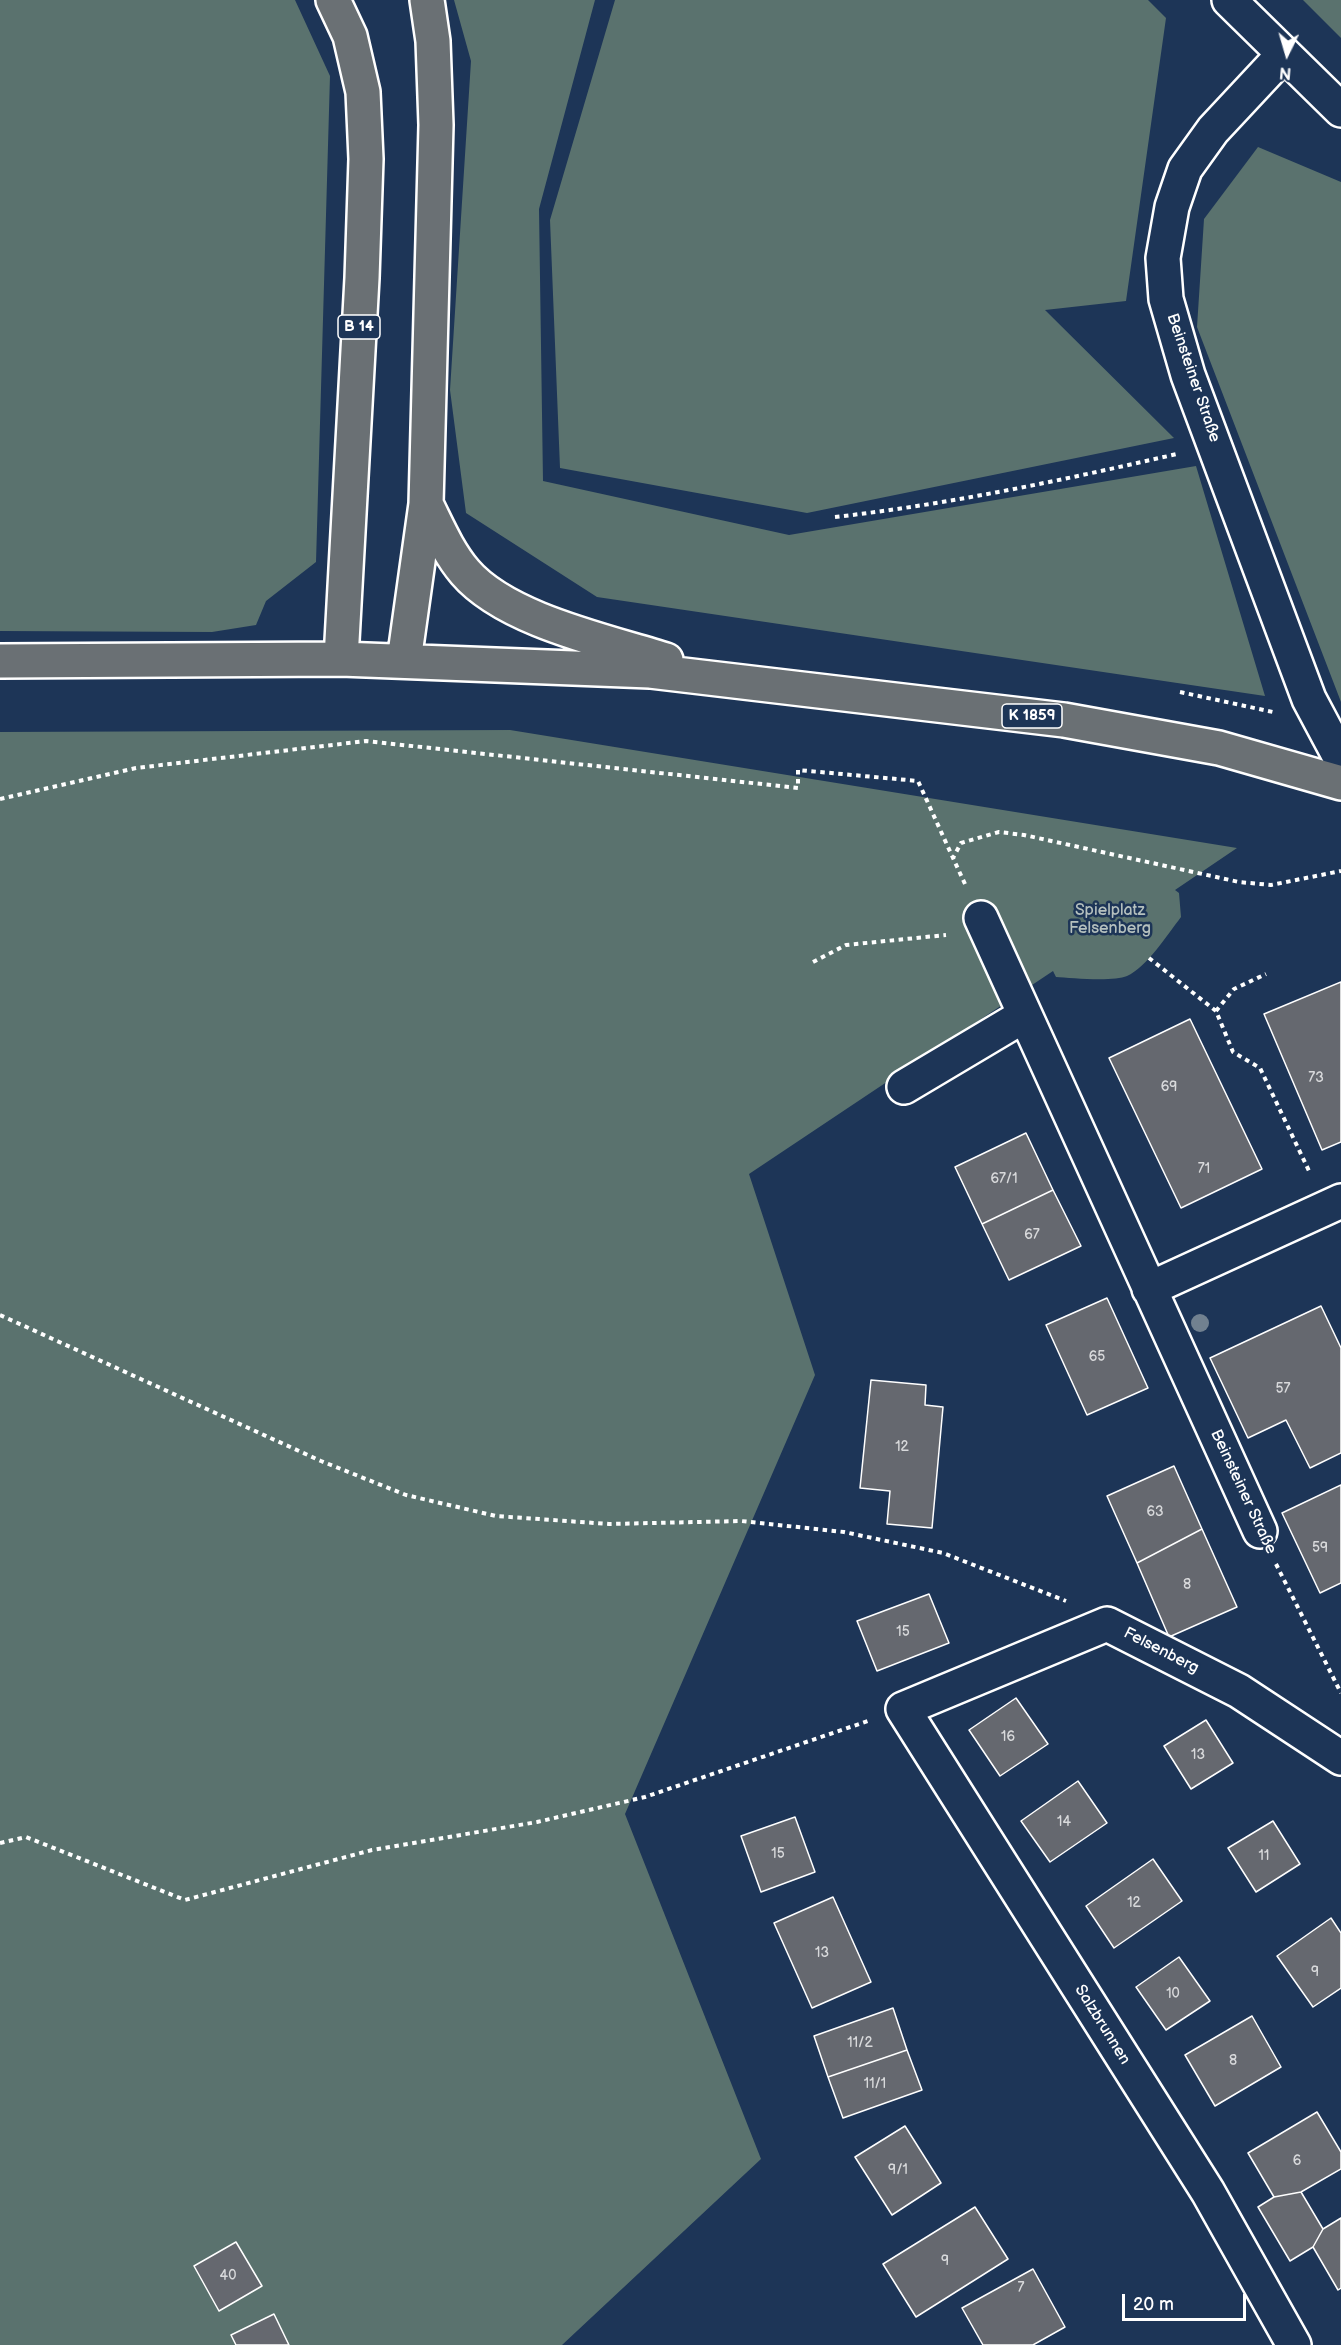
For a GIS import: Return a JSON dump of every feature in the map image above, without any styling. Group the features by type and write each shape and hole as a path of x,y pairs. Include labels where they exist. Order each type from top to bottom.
{"highway":[{"name":"B 14","path":"333,0 350,36 363,92 366,159 341,659"},
{"path":"0,661 341,659 404,661 426,504 436,125 433,41 427,0"},
{"path":"426,504 450,552 467,574 493,598 538,620 727,680"},
{"name":"K 1859","path":"404,661 650,671 1064,720 1219,748 1341,783"}],"street":[{"path":"1229,0 1341,110"},
{"name":"Beinsteiner Straße","path":"1283,55 1213,130 1185,169 1172,207 1163,258 1166,299 1188,375 1309,699 1341,759"},
{"name":"Beinsteiner Straße","path":"981,918 1260,1531"},
{"path":"904,1087 1025,1015"},
{"path":"1149,1289 1334,1204"},
{"name":"Felsenberg","path":"903,1709 1107,1624 1239,1690 1338,1760"},
{"name":"Salzbrunnen","path":"903,1709 1208,2192 1294,2345"}],"path":[{"path":"835,517 914,508 1050,483 1179,454 1215,443"},
{"path":"1180,692 1322,723"},
{"path":"0,799 136,768 366,741 798,788 798,770 918,781 981,918 946,935 846,945 813,962"},
{"path":"953,858 962,843 999,832 1024,835 1239,882 1271,885 1341,871"},
{"path":"1149,958 1216,1011 1233,1052 1260,1068 1334,1204"},
{"path":"1216,1011 1234,989 1266,974"},
{"path":"0,1315 321,1461 406,1495 496,1516 609,1524 741,1521 844,1532 943,1553 1063,1599 1107,1624"},
{"name":"Beinsteiner Straße","path":"1260,1531 1341,1693"},
{"path":"0,1843 26,1837 185,1900 372,1850 537,1822 645,1797 903,1709"}],"green space":[{"path":"0,0 295,0 330,76 316,562 266,601 256,625 212,632 0,631"},
{"path":"454,0 595,0 539,209 543,481 789,535 1196,466 1265,696 597,597 466,513 450,390 471,61"},
{"path":"615,0 1148,0 1166,18 1126,301 1045,310 1174,438 807,513 560,468 550,220"},
{"path":"1303,0 1341,0 1341,38"},
{"path":"1258,147 1341,182 1341,702 1197,327 1204,219"},
{"name":"Spielplatz Felsenberg","path":"510,730 1237,848 1175,890 1179,893 1181,917 1156,950 1134,972 1121,978 1092,979 1056,977 1053,971 749,1174 815,1375 625,1814 761,2159 562,2345 0,2345 0,732"}],"building":[{"path":"1341,982 1341,1142 1322,1150 1264,1014"},
{"path":"1190,1019 1262,1169 1181,1208 1109,1058"},
{"path":"1026,1133 1053,1190 982,1224 955,1167"},
{"path":"1053,1190 1081,1246 1009,1280 982,1224"},
{"path":"1107,1298 1148,1388 1087,1415 1046,1325"},
{"path":"1321,1306 1341,1348 1341,1453 1310,1468 1286,1420 1248,1438 1210,1358"},
{"path":"871,1380 926,1385 925,1405 943,1407 932,1528 887,1524 890,1491 860,1488"},
{"path":"1174,1466 1202,1529 1137,1563 1107,1496"},
{"path":"1341,1485 1341,1583 1320,1593 1282,1513"},
{"path":"1202,1529 1237,1607 1169,1637 1137,1563"},
{"path":"929,1594 949,1643 877,1671 857,1621"},
{"path":"1016,1698 1048,1744 1000,1776 969,1730"},
{"path":"1206,1720 1233,1763 1191,1789 1164,1746"},
{"path":"1078,1781 1107,1823 1050,1862 1021,1821"},
{"path":"795,1817 815,1872 761,1892 741,1836"},
{"path":"1273,1821 1300,1864 1256,1892 1228,1848"},
{"path":"1153,1859 1182,1901 1114,1948 1086,1906"},
{"path":"833,1897 871,1982 812,2008 774,1923"},
{"path":"1331,1918 1341,1933 1341,1988 1313,2007 1277,1956"},
{"path":"1179,1957 1210,2001 1166,2030 1136,1987"},
{"path":"893,2008 907,2050 828,2077 814,2036"},
{"path":"1252,2016 1281,2067 1215,2106 1185,2055"},
{"path":"907,2050 922,2090 843,2118 828,2077"},
{"path":"1317,2112 1341,2152 1341,2169 1301,2192 1274,2197 1248,2153"},
{"path":"905,2126 941,2183 892,2215 855,2157"},
{"path":"1301,2192 1323,2229 1313,2247 1290,2261 1258,2207 1274,2197"},
{"path":"975,2207 1008,2259 916,2317 883,2264"},
{"path":"1341,2218 1341,2288 1338,2290 1313,2247 1323,2229"},
{"path":"236,2242 262,2286 219,2311 194,2266"},
{"path":"1033,2269 1065,2327 1033,2345 983,2345 962,2308"},
{"path":"274,2314 289,2345 236,2345 231,2335"}]}
